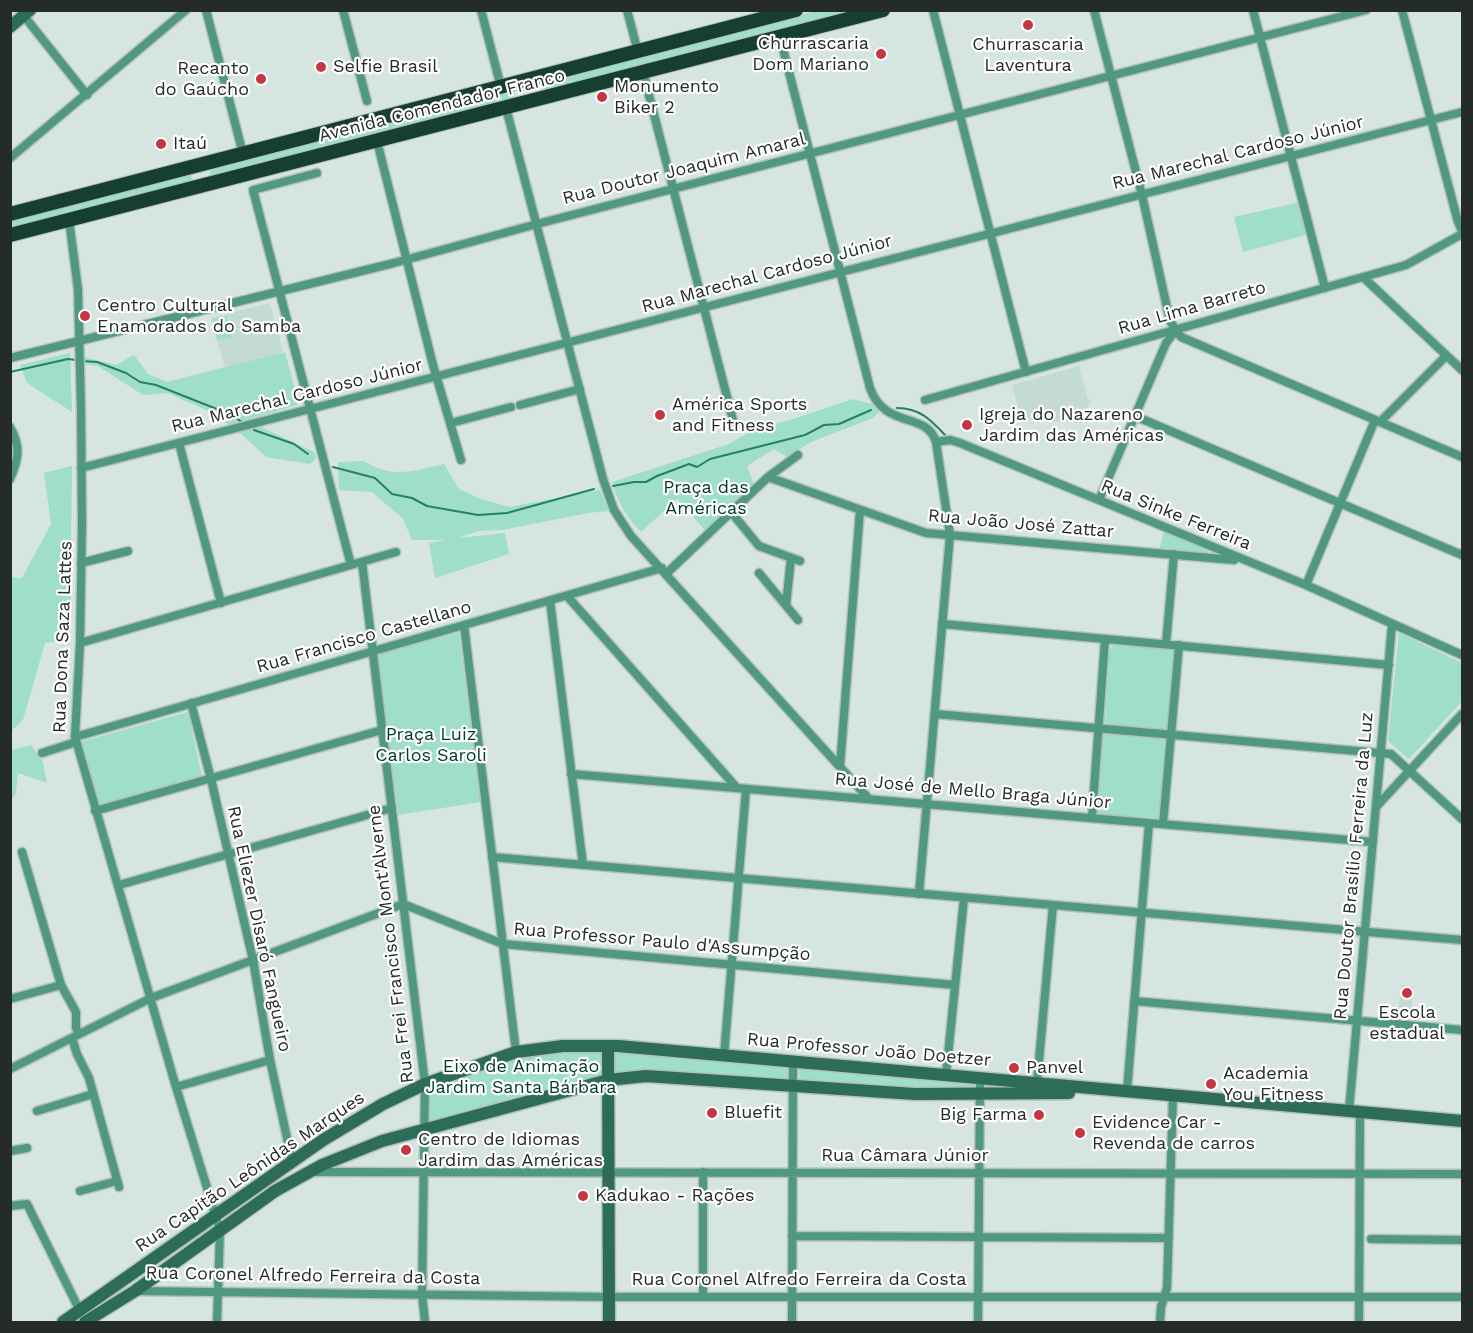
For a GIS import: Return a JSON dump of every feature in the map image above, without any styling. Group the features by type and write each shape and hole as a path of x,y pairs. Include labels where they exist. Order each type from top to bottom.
{"highway":[{"name":"Avenida Comendador Franco","path":"10,214 796,10"},
{"name":"Avenida Comendador Franco","path":"10,236 883,10"},
{"path":"524,81 535,88 535,93 529,102"},
{"path":"211,184 206,170 212,162"}],"main road":[{"path":"10,27 27,13"},
{"name":"Rua Capitão Leônidas Marques","path":"82,1317 214,1215 367,1113 425,1084 516,1052 563,1046 608,1046"},
{"path":"608,1046 609,1323"},
{"name":"Rua Professor João Doetzer","path":"608,1046 1462,1121"},
{"name":"Rua Professor João Doetzer","path":"609,1080 646,1076 915,1094 979,1095 1127,1091"},
{"name":"Rua Capitão Leônidas Marques","path":"63,1323 82,1317 135,1291 275,1191 346,1154 382,1141 609,1080"}],"street":[{"path":"10,158 186,10"},
{"path":"206,10 243,154"},
{"path":"343,10 367,101"},
{"path":"481,10 501,87"},
{"path":"627,10 638,51"},
{"path":"1094,10 1142,195 1170,321 1177,330 1185,339 1462,457"},
{"path":"1253,10 1325,288"},
{"name":"Rua Doutor Joaquim Amaral","path":"10,358 407,260 537,224 1366,10"},
{"path":"1402,10 1462,233"},
{"path":"936,11 960,115 1026,372"},
{"path":"27,13 87,95"},
{"path":"780,37 870,388 882,409 924,426 932,433 936,441 950,535 919,894"},
{"path":"643,72 734,424"},
{"path":"506,108 614,510 625,527 869,799"},
{"name":"Rua Marechal Cardoso Júnior","path":"81,468 1462,112"},
{"path":"377,141 437,377 461,460"},
{"path":"317,173 253,190 351,565"},
{"name":"Rua Dona Saza Lattes","path":"69,220 78,289 80,362 81,562 76,739 176,1088 220,1230"},
{"name":"Rua Lima Barreto","path":"925,400 1406,265 1462,233"},
{"path":"1363,277 1462,370"},
{"path":"1099,500 1166,343 1177,330"},
{"path":"1306,585 1377,421 1446,356"},
{"path":"451,423 580,389"},
{"path":"1135,416 1462,555"},
{"path":"10,427 19,448 18,458 10,479"},
{"name":"Rua Sinke Ferreira","path":"936,441 950,440 960,443 1306,585 1462,655"},
{"path":"179,443 221,603"},
{"name":"Rua Francisco Castellano","path":"42,753 76,739 191,703 567,596 664,571 768,477 798,455"},
{"name":"Rua João José Zattar","path":"768,477 916,530 1244,561"},
{"path":"840,766 860,510"},
{"path":"731,512 759,546 795,559 786,605"},
{"path":"81,562 128,551"},
{"path":"80,643 396,552"},
{"path":"1166,644 1174,554"},
{"name":"Rua Frei Francisco Mont'Alverne","path":"362,562 425,1084 422,1294 425,1323"},
{"path":"759,573 798,620"},
{"path":"567,596 742,788 739,878 724,1056"},
{"path":"550,601 583,865"},
{"path":"942,624 1389,665"},
{"name":"Rua Doutor Brasílio Ferreira da Luz","path":"1359,1323 1360,1173 1355,1111 1357,1021 1392,624"},
{"path":"464,625 516,1052"},
{"path":"1092,818 1105,639"},
{"path":"1163,824 1179,645"},
{"name":"Rua Eliezer Disaró Fangueiro","path":"191,703 253,960 270,1060 292,1161"},
{"path":"935,714 1381,753 1394,756 1462,819"},
{"path":"1376,807 1462,714"},
{"path":"95,811 382,730"},
{"name":"Rua José de Mello Braga Júnior","path":"571,774 1373,842"},
{"path":"119,885 392,808"},
{"path":"1127,1091 1149,823"},
{"path":"22,852 61,985 76,1012 76,1036 118,1184 80,1191"},
{"path":"492,857 1462,940"},
{"path":"946,1075 964,898"},
{"path":"10,1069 151,998 403,904"},
{"name":"Rua Professor Paulo d'Assumpção","path":"403,904 503,944 955,985"},
{"path":"1037,1083 1053,905"},
{"path":"10,999 61,985"},
{"path":"1134,1001 1462,1029"},
{"path":"176,1088 270,1060"},
{"path":"792,1323 793,1062"},
{"path":"978,1323 980,1078"},
{"path":"37,1111 93,1094"},
{"path":"1160,1323 1167,1288 1173,1095"},
{"path":"10,1151 27,1148"},
{"path":"346,1154 344,1163 348,1171"},
{"name":"Rua Câmara Júnior","path":"308,1172 1462,1174"},
{"path":"702,1297 703,1172"},
{"path":"10,1206 27,1204 82,1317"},
{"path":"217,1323 220,1230"},
{"path":"792,1236 1169,1238"},
{"path":"1371,1239 1462,1240"},
{"name":"Rua Coronel Alfredo Ferreira da Costa","path":"135,1291 608,1297 1462,1297"}],"shaded area":[{"path":"270,303 283,352 225,368 211,318"},
{"path":"1079,366 1088,400 1092,398 1081,423 1021,419 1012,385"},
{"name":"Escola estadual","path":"1401,985 1414,986 1411,1014 1398,1013"}],"green space":[{"path":"816,11 867,11 540,93 543,87 541,82"},
{"path":"513,88 515,93 513,98 212,178 210,175 211,168"},
{"path":"192,173 194,183 11,231 11,218"},
{"path":"1300,202 1309,234 1243,252 1234,217"},
{"path":"227,316 232,337 217,341 212,320"},
{"path":"285,352 298,401 297,405 246,420 314,452 316,459 310,464 266,457 237,430 206,410 168,393 143,395 98,366 83,364 83,357 116,365 134,355 148,374 167,382"},
{"path":"70,353 72,412 27,383 20,365"},
{"name":"Praça das Américas","path":"853,399 872,404 879,412 873,418 811,442 787,457 774,449 747,466 754,484 705,530 677,499 641,532 627,515 617,497 612,482 729,444 758,427 787,421"},
{"path":"364,461 374,467 393,472 412,471 444,464 459,489 481,499 509,507 600,490 609,511 502,530 478,531 458,538 505,533 509,554 435,578 429,543 446,540 412,540 403,519 372,492 339,490 338,462"},
{"path":"72,466 70,640 45,643 23,720 11,731 11,577 22,578 51,524 44,473"},
{"path":"1164,531 1208,548 1208,553 1159,551"},
{"name":"Praça Luiz Carlos Saroli","path":"459,633 481,802 398,815 376,654"},
{"path":"1399,633 1462,663 1462,701 1409,759 1388,741"},
{"path":"1114,644 1172,649 1174,652 1168,725 1163,730 1108,726 1105,722 1109,651"},
{"path":"188,712 203,781 99,807 80,742"},
{"path":"1103,733 1167,737 1161,818 1097,814"},
{"path":"31,745 43,762 47,783 18,773 16,793 11,801 11,750"},
{"name":"Eixo de Animação Jardim Santa Bárbara","path":"603,1050 602,1076 429,1125 428,1088 491,1065 536,1053"},
{"path":"615,1053 788,1068 788,1081 615,1074"},
{"path":"799,1068 975,1083 974,1091 800,1083"}],"waterway":[{"path":"10,372 68,359 76,360"},
{"path":"82,361 97,362 126,373 140,382 156,385 232,415 243,423"},
{"path":"897,408 919,413 930,420 946,436"},
{"path":"613,486 646,482 689,464 697,467 710,459 805,435 824,425 839,424 871,410"},
{"path":"254,430 294,444 308,454"},
{"path":"333,467 375,478 392,494 412,498 427,506 478,515 507,513 594,489"}],"place":[{"name":"Churrascaria Laventura","path":"1028,25"},
{"name":"Churrascaria Dom Mariano","path":"881,54"},
{"name":"Selfie Brasil","path":"321,67"},
{"name":"Recanto do Gaúcho","path":"261,79"},
{"name":"Monumento Biker 2","path":"602,97"},
{"name":"Itaú","path":"161,144"},
{"name":"Centro Cultural Enamorados do Samba","path":"85,316"},
{"name":"América Sports and Fitness","path":"660,415"},
{"name":"Igreja do Nazareno Jardim das Américas","path":"967,425"},
{"name":"Escola estadual","path":"1407,993"},
{"name":"Panvel","path":"1014,1068"},
{"name":"Academia You Fitness","path":"1211,1084"},
{"name":"Bluefit","path":"712,1113"},
{"name":"Big Farma","path":"1039,1115"},
{"name":"Evidence Car - Revenda de carros","path":"1080,1133"},
{"name":"Centro de Idiomas Jardim das Américas","path":"406,1150"},
{"name":"Kadukao - Rações","path":"583,1196"}]}
